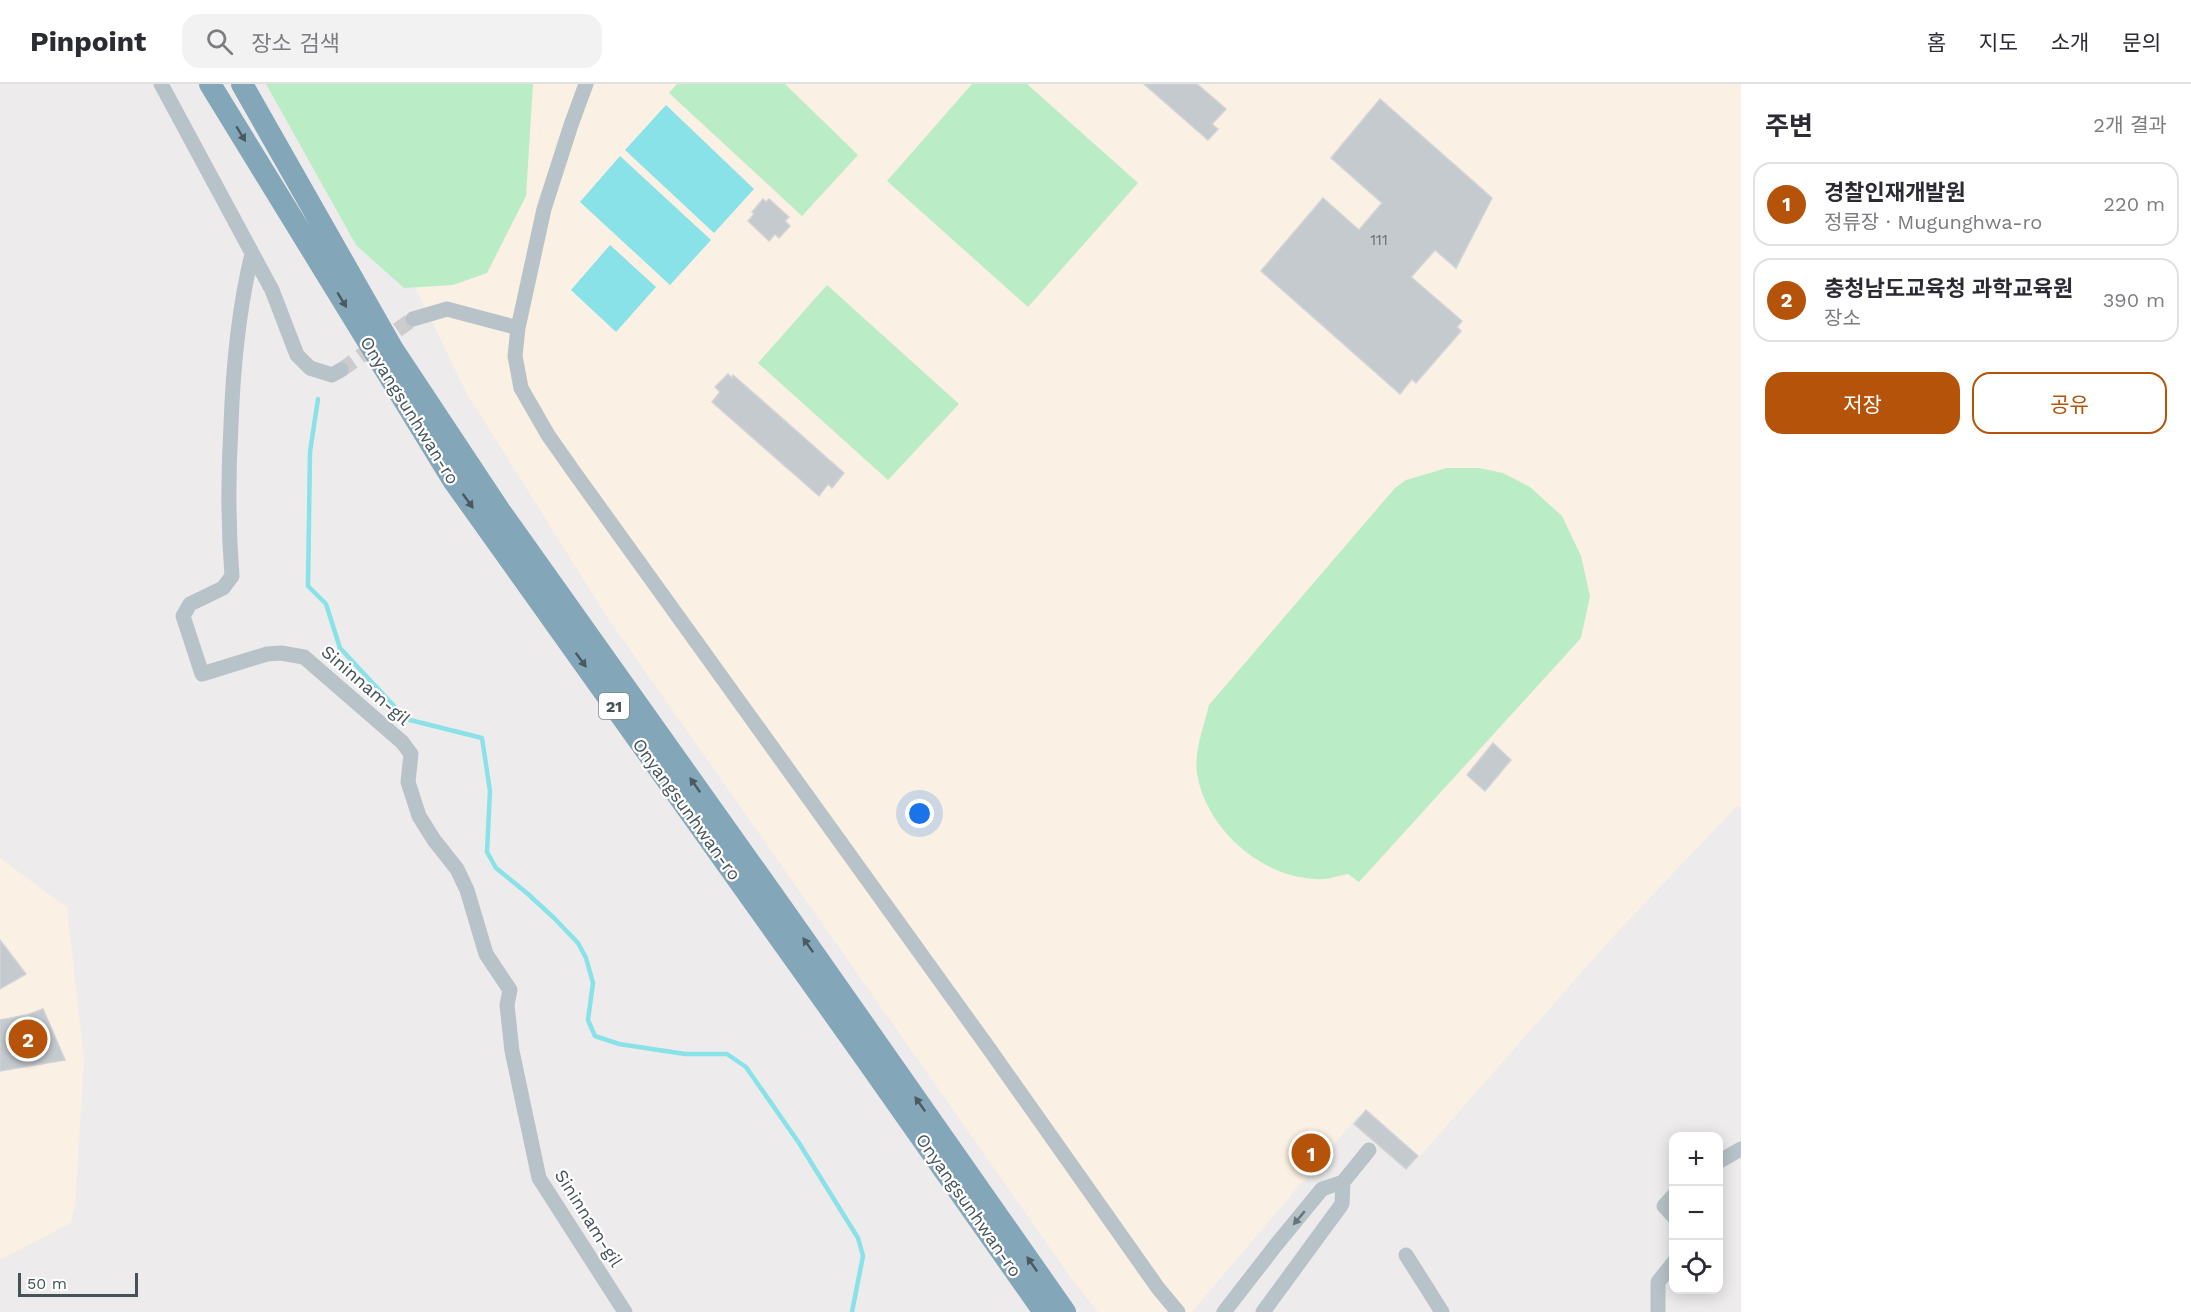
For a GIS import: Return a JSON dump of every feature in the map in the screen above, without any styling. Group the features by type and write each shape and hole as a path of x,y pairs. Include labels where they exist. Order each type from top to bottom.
{"highway":[{"name":"Onyangsunhwan-ro","path":"210,84 453,480 1044,1312"},
{"name":"Onyangsunhwan-ro","path":"242,84 392,348 500,511 1065,1312"}],"street":[{"path":"161,84 272,290 297,355 310,368 332,375 341,370"},
{"path":"586,84 544,209 518,328 514,356 521,388 548,435 1158,1288 1178,1312"},
{"name":"Sininnam-gil","path":"252,254 242,295 233,366 228,527 232,576 223,588 190,604 183,616 202,674 267,654 281,653 304,657 402,742 411,754 408,782 419,816 457,869 467,890 486,954 510,990 507,1005 512,1051 539,1178 625,1312"},
{"path":"413,319 447,309 518,328"},
{"path":"1723,1160 1741,1149"},
{"path":"1224,1312 1322,1189 1343,1182 1369,1150"},
{"path":"1263,1312 1342,1204 1343,1182"},
{"path":"1406,1255 1442,1312"},
{"path":"1658,1312 1658,1282 1669,1268"}],"shaded area":[{"path":"497,84 1741,84 1741,807 1737,806 1609,941 1413,1164 1358,1116 1192,1312 1098,1312 1074,1282 607,617 466,392 400,256"},
{"path":"0,858 67,908 84,1060 75,1206 71,1223 0,1260"}],"green space":[{"path":"266,84 533,84 526,196 487,273 453,285 404,288 356,245"},
{"path":"677,84 785,84 858,155 802,216 669,93"},
{"path":"972,84 1027,84 1138,183 1028,307 887,181"},
{"path":"827,285 959,404 888,480 758,363"},
{"path":"1447,468 1479,468 1503,473 1530,487 1562,516 1581,556 1590,596 1581,638 1359,882 1348,874 1325,879 1303,878 1281,872 1242,849 1226,833 1212,814 1203,794 1196,765 1209,705 1395,488 1406,480"}],"water":[{"path":"666,105 754,189 714,233 625,150"},
{"path":"620,156 711,240 670,285 580,202"},
{"path":"610,245 656,287 616,332 571,290"}],"building":[{"path":"1144,84 1197,84 1226,109 1212,124 1218,129 1208,140"},
{"path":"1380,99 1492,198 1456,268 1435,250 1411,277 1462,321 1457,327 1461,331 1416,383 1412,379 1400,394 1261,271 1323,198 1359,230 1382,203 1331,158"},
{"path":"763,199 766,202 769,199 789,217 785,221 790,226 779,238 775,234 769,241 748,221"},
{"path":"728,374 732,378 733,375 844,473 832,488 828,484 819,496 712,402 720,392 715,387"},
{"path":"1493,743 1511,760 1485,791 1467,775"},
{"path":"0,940 26,974 0,989"},
{"path":"43,1009 65,1060 0,1071 0,1020 27,1015"},
{"path":"1366,1110 1418,1156 1406,1169 1354,1124"}],"waterway":[{"path":"318,399 310,452 308,586 326,604 340,648 406,719 482,738 490,791 487,852 496,868 528,894 578,943 586,958 593,983 588,1020 595,1036 619,1044 685,1054 727,1054 746,1067 799,1143 858,1238 863,1256 852,1312"}],"tunnel":[{"path":"341,370 413,319"}],"place":[{"name":"충청남도교육청 과학교육원","path":"28,1039"},
{"name":"경찰인재개발원","path":"1311,1153"}]}
